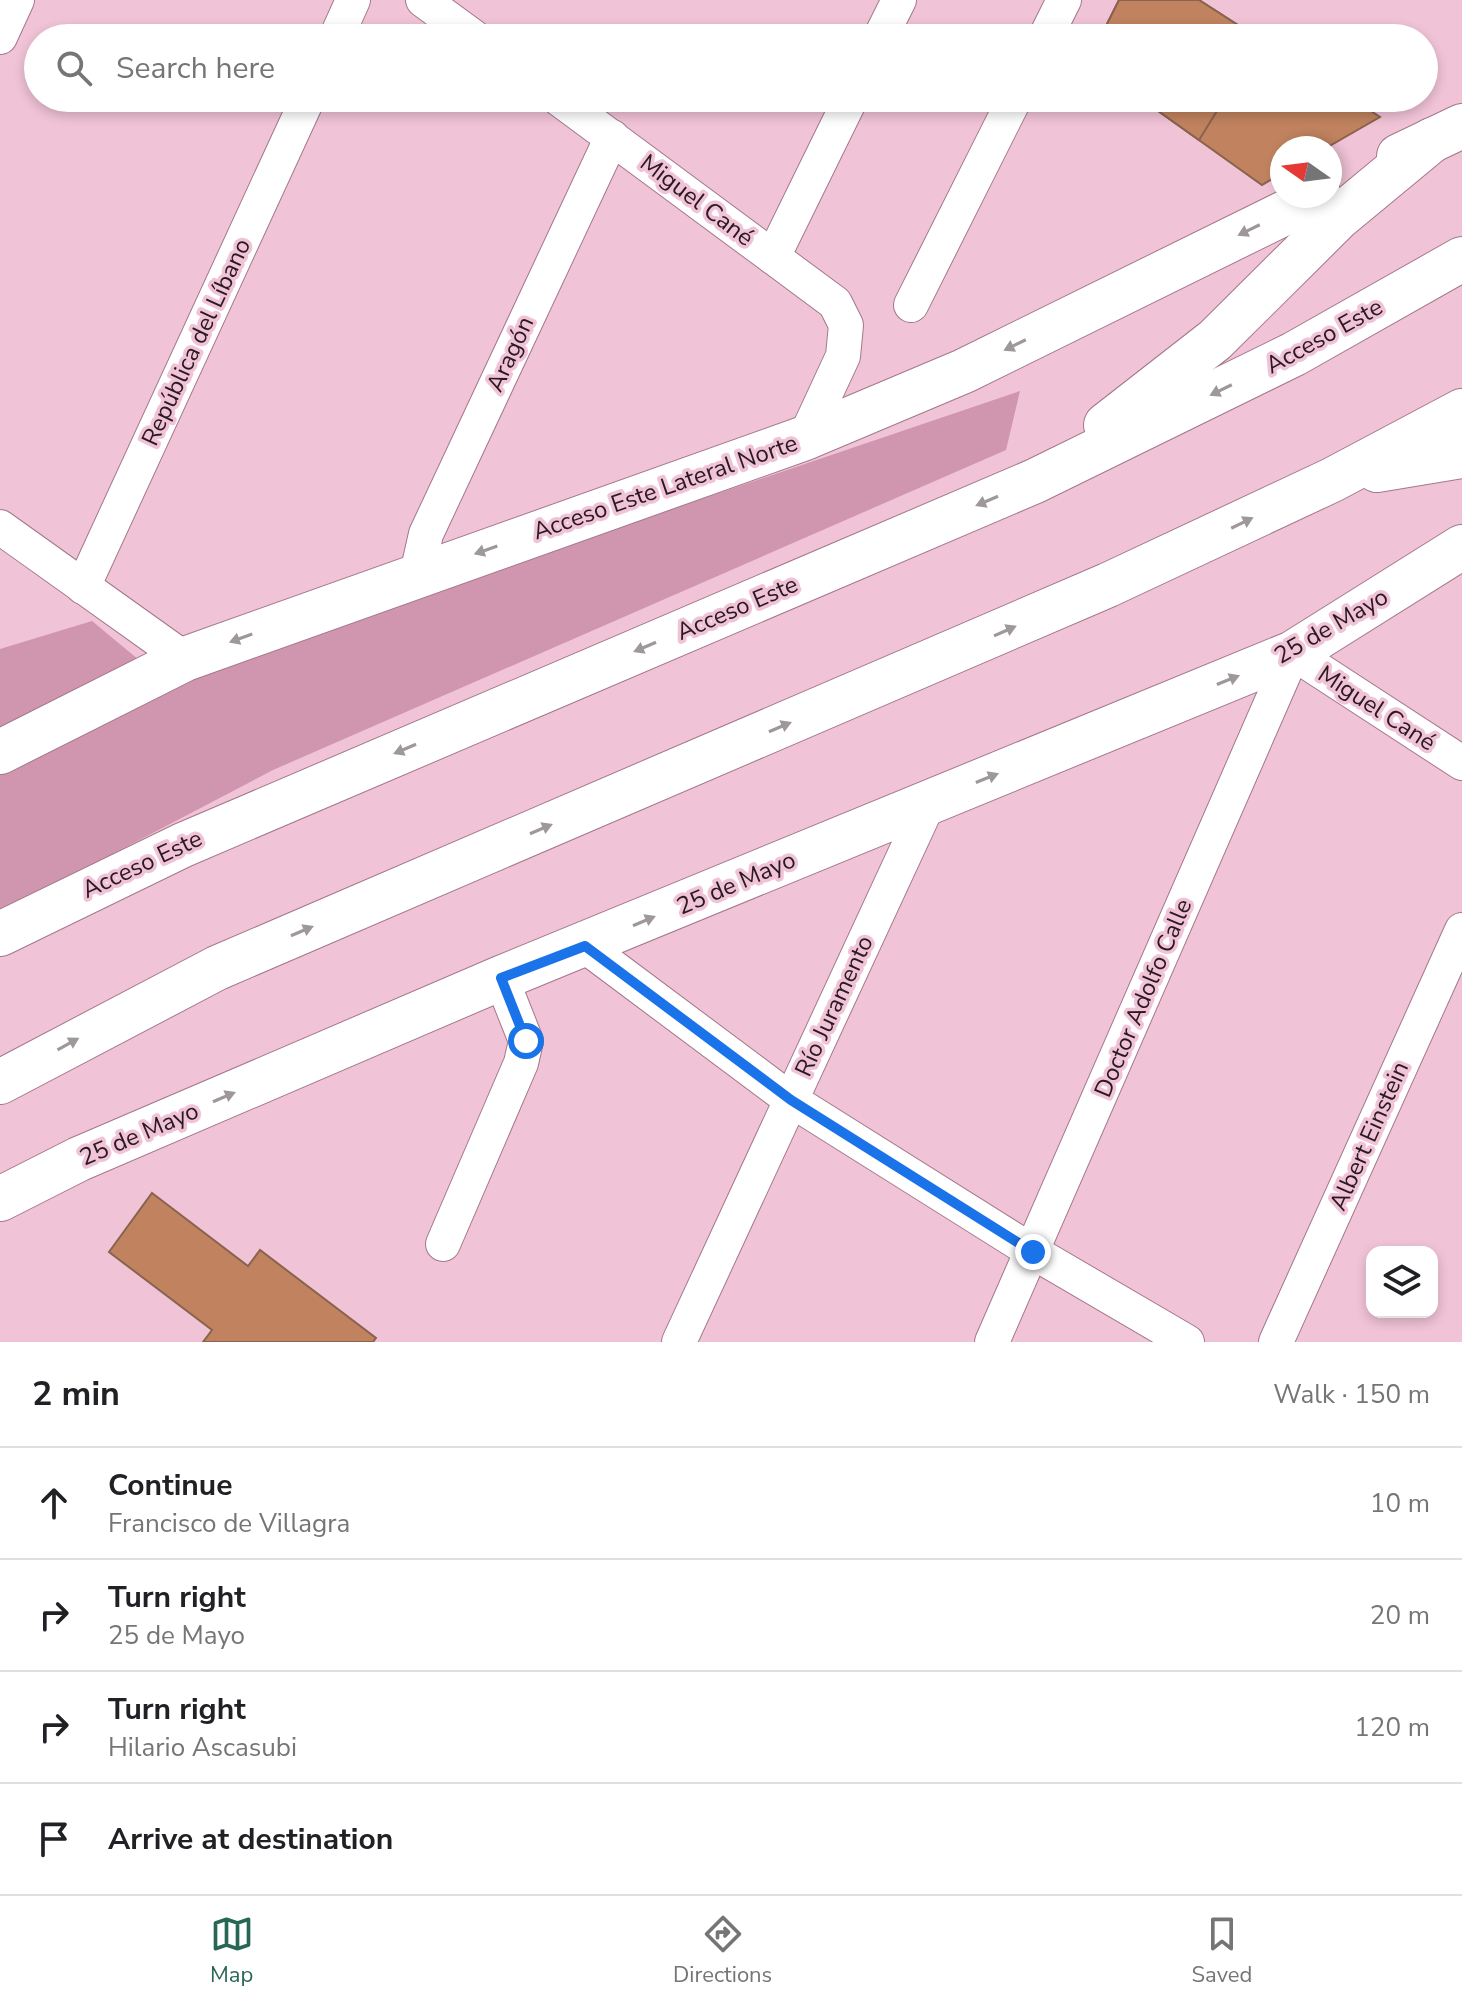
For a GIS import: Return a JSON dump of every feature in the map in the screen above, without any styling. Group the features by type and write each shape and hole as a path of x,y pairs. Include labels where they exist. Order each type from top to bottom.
{"main road":[{"path":"1342,184 1447,133"},
{"path":"1035,481 1215,340 1339,217 1447,133"},
{"name":"Acceso Este Lateral Norte","path":"0,752 185,659 805,438 964,371 1295,208"},
{"name":"Acceso Este","path":"0,934 183,845 1035,481 1294,354 1462,259"},
{"path":"0,1082 217,968 933,662 1332,480 1462,411"},
{"path":"1332,480 1462,456"},
{"name":"25 de Mayo","path":"0,1199 79,1159 501,978 1293,653 1462,547"}],"street":[{"path":"0,37 17,0"},
{"path":"342,24 353,0"},
{"path":"423,0 456,24"},
{"path":"887,24 899,0"},
{"path":"1052,24 1064,0"},
{"name":"República del Líbano","path":"83,587 302,112"},
{"name":"Miguel Cané","path":"577,112 835,303 846,325 843,356 805,438"},
{"path":"773,257 844,112"},
{"path":"911,305 1008,112"},
{"name":"Aragón","path":"417,574 426,534 612,137"},
{"path":"0,527 185,659"},
{"name":"Miguel Cané","path":"1293,653 1462,763"},
{"name":"Doctor Adolfo Calle","path":"992,1342 1293,653"},
{"name":"Río Juramento","path":"679,1342 929,802"},
{"name":"Albert Einstein","path":"1276,1342 1462,930"},
{"path":"585,946 791,1100 1033,1252 1187,1342"},
{"path":"443,1244 524,1052 526,1041 501,978"}],"shaded area":[{"path":"1020,391 1006,450 273,770 0,913 0,775 197,670"},
{"path":"92,621 145,665 0,734 0,649"}],"building":[{"path":"1119,0 1199,0 1236,24 1107,24"},
{"path":"1119,0 1199,0 1236,24 1107,24"},
{"path":"1160,112 1372,112 1380,117 1342,139 1342,136 1270,136 1270,180 1262,185"},
{"path":"1160,112 1216,112 1199,140"},
{"path":"152,1193 248,1266 260,1250 376,1338 373,1342 203,1342 212,1330 109,1252"}],"route":[{"path":"526,1041 501,978 585,946 791,1100 1033,1252"}]}
